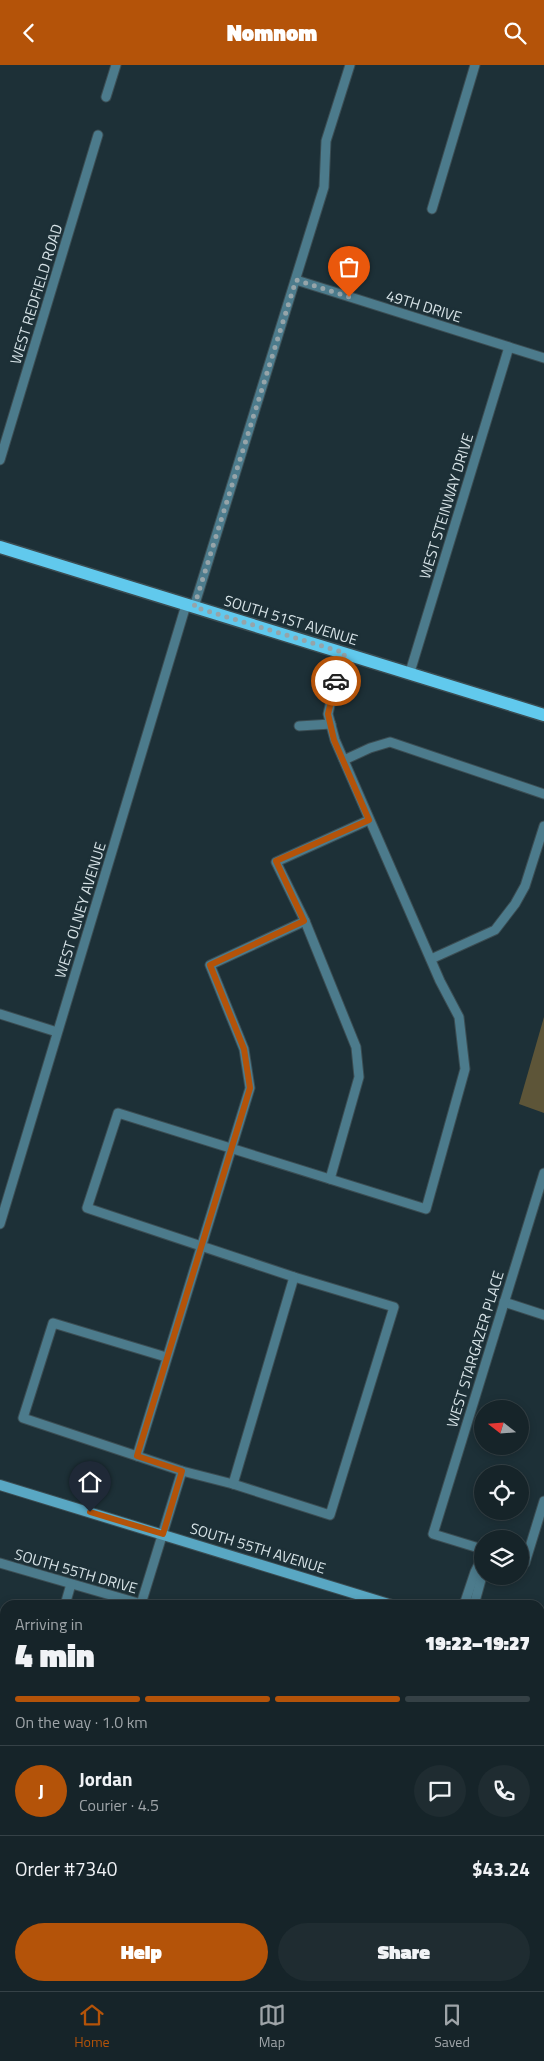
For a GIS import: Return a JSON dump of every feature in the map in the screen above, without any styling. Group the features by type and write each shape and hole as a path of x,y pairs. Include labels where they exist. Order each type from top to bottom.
{"main road":[{"name":"SOUTH 51ST AVENUE","path":"0,547 410,672 544,715"}],"street":[{"path":"106,97 116,65"},
{"name":"WEST OLNEY AVENUE","path":"0,1224 57,1032 190,606 296,280 324,187 326,141 350,65"},
{"path":"432,209 475,65"},
{"name":"WEST REDFIELD ROAD","path":"0,460 98,135"},
{"name":"49TH DRIVE","path":"296,280 544,358"},
{"name":"WEST STEINWAY DRIVE","path":"410,672 509,347"},
{"path":"166,1357 53,1323 22,1418 182,1471 233,1484 330,1515 394,1307 294,1277 87,1209 118,1113 426,1209 465,1069 459,1017 431,959 334,740 328,714 345,653"},
{"path":"300,726 331,724"},
{"path":"344,760 370,748 390,742 544,794"},
{"path":"330,1179 360,1077 356,1047 304,921 276,861 369,820"},
{"path":"431,959 495,930 515,904 525,886 544,827"},
{"path":"137,1456 250,1088 244,1049 210,965 304,921"},
{"path":"0,1014 57,1032"},
{"name":"WEST STARGAZER PLACE","path":"474,1547 433,1534 544,1173"},
{"path":"233,1484 294,1277"},
{"path":"504,1303 544,1315"},
{"path":"144,1600 182,1471"},
{"name":"SOUTH 55TH AVENUE","path":"0,1485 376,1600"},
{"path":"529,1545 544,1501"},
{"name":"SOUTH 55TH DRIVE","path":"0,1563 126,1600"},
{"path":"466,1600 474,1575"},
{"path":"66,1600 71,1584"},
{"path":"475,1600 480,1585"}],"shaded area":[{"path":"544,1017 544,1113 519,1104"}],"way so far":[{"path":"336,681 345,653 194,607 296,280 349,297"}],"route":[{"path":"90,1512 163,1534 182,1471 137,1456 250,1088 244,1049 210,965 304,921 276,861 369,820 334,740 328,714 336,681"}]}
